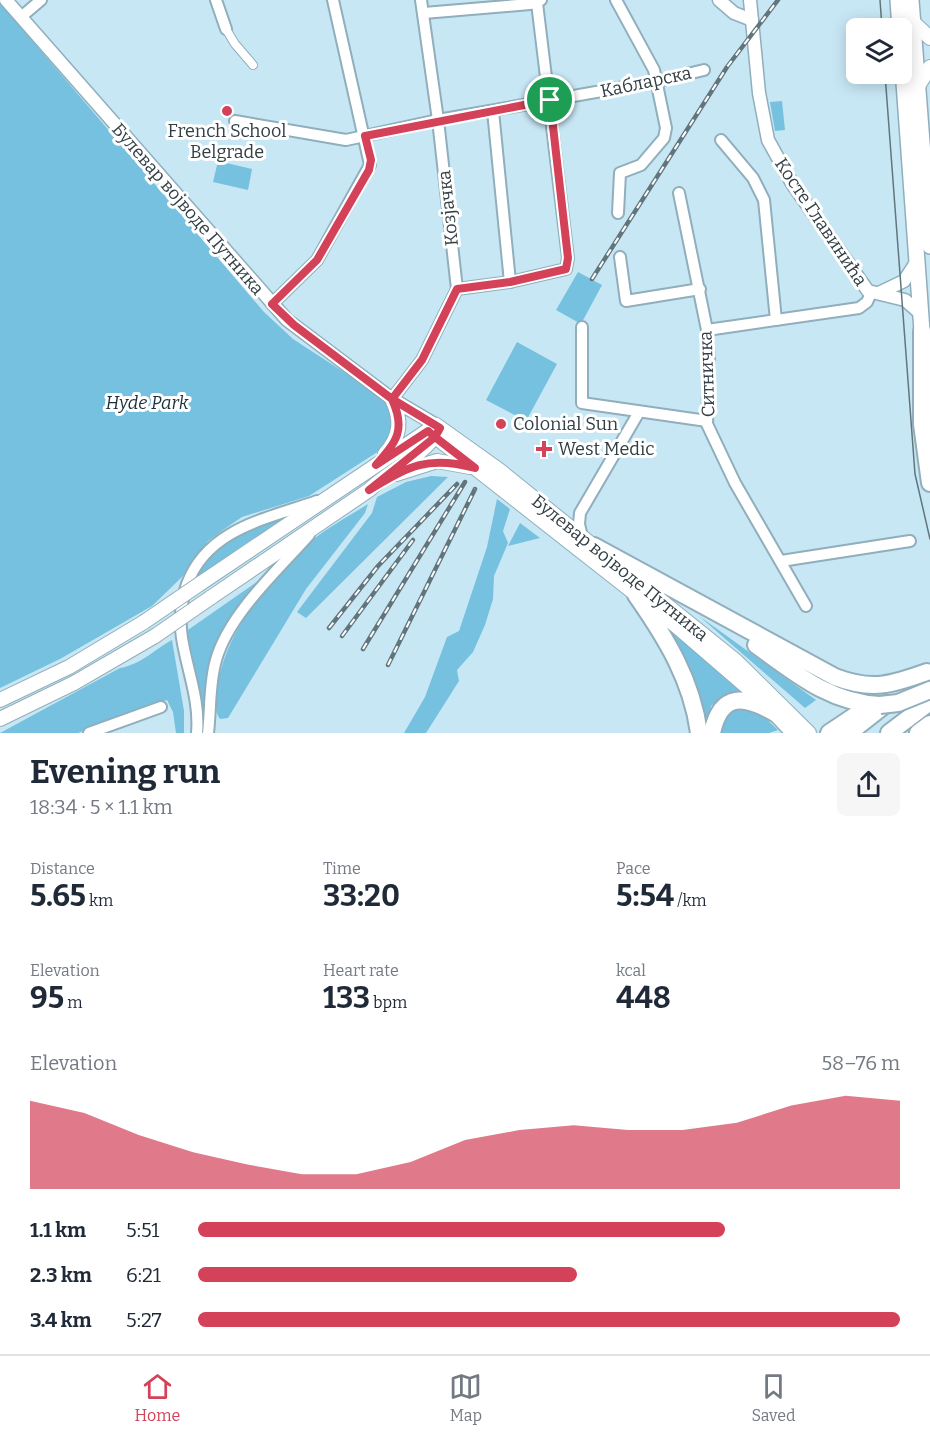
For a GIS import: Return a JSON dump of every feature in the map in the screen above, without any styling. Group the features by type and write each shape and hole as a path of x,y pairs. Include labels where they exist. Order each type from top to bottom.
{"highway":[{"path":"922,331 921,424 930,483"},
{"path":"588,542 817,668 851,683 884,686 929,671"},
{"path":"636,595 682,670 693,700 699,733"},
{"path":"700,605 802,678 840,699 880,705"},
{"path":"849,733 929,671"},
{"path":"829,733 856,715 880,705 904,702 930,690"},
{"path":"712,733 718,713 736,700 777,706"},
{"path":"889,733 930,702"},
{"path":"918,733 930,724"}],"main road":[{"path":"898,0 904,18"},
{"path":"908,18 911,0"},
{"path":"912,28 930,38"},
{"path":"912,53 918,86 930,246"},
{"path":"918,86 930,67"},
{"path":"904,84 922,331 930,400"},
{"path":"376,465 394,443 399,429 398,412 392,399"},
{"path":"0,700 92,654 144,622 376,465 435,430"},
{"path":"369,490 435,430"},
{"name":"Булевар војводе Путника","path":"435,430 475,468 809,733"},
{"name":"Булевар војводе Путника","path":"435,430 484,459 736,661 777,706 794,733"},
{"path":"0,719 100,669 155,636 369,490 402,472 437,461 475,468"},
{"path":"92,654 100,669"}],"street":[{"name":"Булевар војводе Путника","path":"6,0 272,304 294,325 435,430"},
{"path":"21,17 41,0"},
{"path":"216,0 226,29 235,44 254,65"},
{"path":"272,304 317,260 369,170 371,160 352,89 333,0"},
{"name":"Козјачка","path":"421,0 438,120 457,289"},
{"path":"616,0 658,81 666,128 664,138 641,165 628,168 618,176 618,213"},
{"path":"719,0 734,13 752,20"},
{"name":"Косте Главинића","path":"750,0 759,93 768,140 793,185 875,293 905,300 921,314"},
{"path":"392,399 422,360 457,289 510,282 566,269 568,258 539,1 424,13"},
{"name":"Кабларска","path":"235,121 335,140 658,81 704,70"},
{"path":"493,111 510,282"},
{"path":"721,140 753,178 764,200 776,320"},
{"name":"Ситничка","path":"679,193 707,330 709,361 707,421 735,483 806,606"},
{"path":"620,257 626,302 700,289"},
{"name":"Косте Главинића","path":"875,293 904,281 917,261"},
{"path":"707,330 859,308 875,293"},
{"path":"582,327 582,403 707,421"},
{"path":"588,542 579,524 580,513 639,412"},
{"path":"196,733 197,713 180,617 185,590 199,560 220,540 248,524 332,495"},
{"path":"555,516 569,517 580,513"},
{"path":"208,733 210,686 224,639 261,589 316,526"},
{"path":"781,561 910,541"},
{"path":"89,733 161,707"}],"green space":[{"name":"Hyde Park","path":"0,3 264,312 293,339 387,400 395,426 379,451 309,496 242,517 208,541 181,578 152,606 60,659 0,688"},
{"path":"782,101 785,130 775,131 770,102"},
{"path":"218,161 252,169 248,190 213,182"},
{"path":"578,272 602,285 581,324 556,310"},
{"path":"517,342 557,364 526,421 486,400"},
{"path":"431,476 448,477 306,618 297,612 372,513 377,497 406,482"},
{"path":"497,499 510,509 503,531 508,543 494,576 493,599 485,625 473,652 457,670 459,681 426,733 404,733 425,697 447,637 459,631 487,547"},
{"path":"368,504 365,513 306,589 228,718 220,719 216,711 216,702 223,663 230,644 251,608 278,574 307,545 328,528"},
{"path":"280,518 281,520 195,578 202,566 221,547 242,533"},
{"path":"520,523 540,538 508,546"},
{"path":"258,581 234,613 217,645 208,680 205,721 185,632"},
{"path":"699,616 816,700 805,708"},
{"path":"665,626 748,692 724,695 711,706 706,733"},
{"path":"172,640 184,711 184,733 176,733 173,712 167,700 78,733 0,733 120,668 141,660"},
{"path":"731,705 755,708 778,730 769,733 717,733"}],"tram line":[{"path":"880,0 881,18"},
{"path":"886,84 915,474 930,539"}],"railway":[{"path":"592,279 727,67 778,0"},
{"path":"363,649 465,482"},
{"path":"329,628 378,566 457,484"},
{"path":"388,665 475,489"},
{"path":"342,636 413,540"}],"place":[{"name":"French School Belgrade","path":"227,111"},
{"name":"Colonial Sun","path":"501,424"},
{"name":"West Medic","path":"544,449"}],"route":[{"path":"550,100 365,136 371,160 369,170 317,260 272,304 287,320 392,399 440,428 435,437 475,468 448,461 437,461 415,466 369,490 386,474 435,437 428,431 376,465 394,443 399,429 398,412 392,399 422,360 457,289 510,282 566,269 568,258 550,100"}]}
